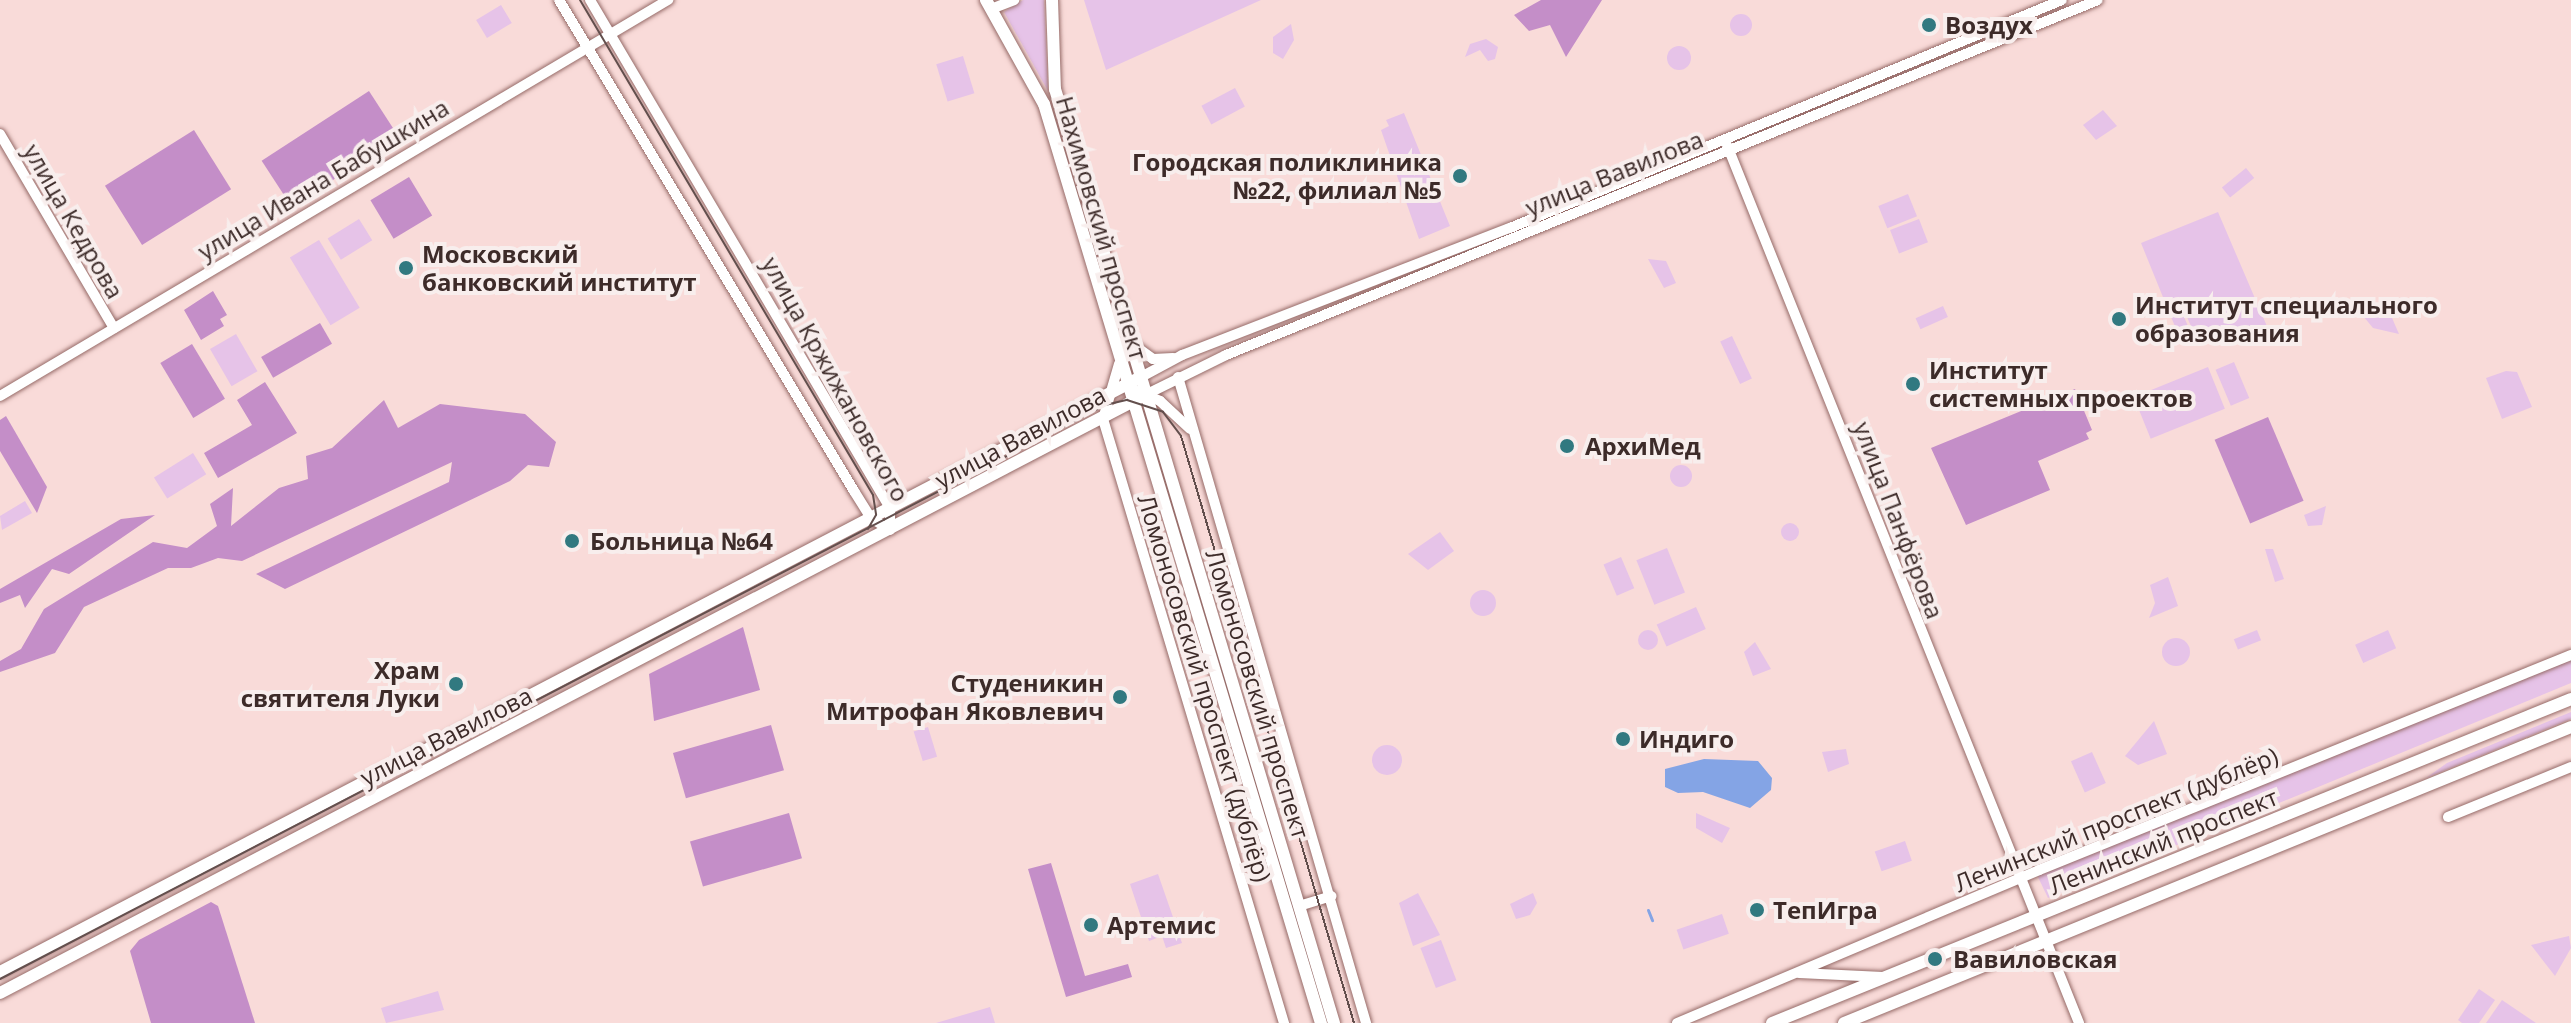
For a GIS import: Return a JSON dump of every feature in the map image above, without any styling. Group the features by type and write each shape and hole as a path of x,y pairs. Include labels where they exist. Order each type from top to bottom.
{"main road":[{"name":"Нахимовский проспект","path":"1052,0 1055,89 1141,377"},
{"name":"Нахимовский проспект","path":"988,4 1044,104 1125,386"},
{"name":"улица Вавилова","path":"0,972 1141,377"},
{"name":"Ломоносовский проспект","path":"1141,377 1334,1023"},
{"name":"Ломоносовский проспект","path":"1125,386 1321,1023"},
{"name":"улица Вавилова","path":"0,993 1103,419 1146,393"},
{"name":"Ленинский проспект","path":"1772,1023 2571,699"},
{"name":"Ленинский проспект","path":"1844,1023 2571,727"}],"street":[{"name":"улица Кржижановского","path":"559,0 871,518 890,530"},
{"name":"улица Кржижановского","path":"590,0 890,508 890,530"},
{"name":"улица Ивана Бабушкина","path":"0,396 668,0"},
{"path":"988,4 1014,0"},
{"name":"улица Вавилова","path":"1141,377 1182,355 1724,139 2062,0"},
{"name":"улица Вавилова","path":"1146,393 1226,355 2098,0"},
{"name":"улица Кедрова","path":"0,134 114,328"},
{"name":"улица Панфёрова","path":"1724,139 2079,1023"},
{"path":"1218,341 1215,353 1226,355"},
{"path":"1131,343 1153,359 1182,355"},
{"name":"Ломоносовский проспект (дублёр)","path":"1119,364 1103,419 1284,1023"},
{"path":"1178,377 1366,1023"},
{"path":"1125,386 1146,393 1192,430"},
{"name":"Ленинский проспект (дублёр)","path":"1677,1023 2022,877 2571,655"},
{"path":"2448,817 2571,767"},
{"path":"1299,906 1331,896"},
{"path":"1797,973 1885,977"}],"shaded area":[{"path":"1023,0 1044,0 1048,91 1004,12"},
{"path":"1084,0 1261,0 1106,70"},
{"path":"1541,0 1602,0 1566,57 1550,25 1529,31 1514,15"},
{"path":"501,5 512,23 487,38 476,20"},
{"path":"1741,14 1749,17 1752,25 1749,33 1741,36 1733,33 1730,25 1733,17"},
{"path":"1291,24 1294,40 1283,59 1273,53 1273,37"},
{"path":"1486,39 1498,47 1495,59 1488,61 1480,50 1465,57 1470,44"},
{"path":"1679,46 1687,50 1691,58 1687,66 1679,70 1671,66 1667,58 1671,50"},
{"path":"963,56 974,93 948,101 936,64"},
{"path":"1235,88 1245,107 1211,124 1201,106"},
{"path":"369,91 399,137 292,207 262,161"},
{"path":"2103,110 2117,126 2096,140 2083,125"},
{"path":"1404,113 1450,226 1419,239 1381,130 1389,126 1386,120"},
{"path":"194,130 231,189 142,245 105,186"},
{"path":"2246,168 2254,178 2230,198 2222,188"},
{"path":"409,177 432,216 394,239 370,200"},
{"path":"1908,194 1917,216 1887,228 1878,206"},
{"path":"2218,212 2269,331 2231,346 2223,328 2197,340 2180,301 2167,307 2141,243"},
{"path":"359,219 372,240 341,260 328,239"},
{"path":"1919,219 1928,242 1899,253 1890,230"},
{"path":"319,240 360,308 331,325 290,258"},
{"path":"1648,259 1666,261 1676,283 1664,288"},
{"path":"213,291 227,315 220,319 224,326 201,340 184,310"},
{"path":"2384,302 2399,334 2373,328 2359,311"},
{"path":"2179,305 2193,338 2182,343 2168,310"},
{"path":"1943,306 1948,317 1920,329 1916,318"},
{"path":"320,323 332,344 273,378 261,357"},
{"path":"236,334 258,371 232,386 210,349"},
{"path":"1732,336 1752,379 1740,384 1720,341"},
{"path":"192,344 225,399 193,418 160,363"},
{"path":"2234,362 2249,398 2231,406 2216,370"},
{"path":"2208,367 2225,409 2151,439 2134,397"},
{"path":"2506,371 2517,372 2532,407 2502,419 2486,378"},
{"path":"265,382 297,433 218,478 204,453 252,425 237,400"},
{"path":"2075,389 2092,430 2086,433 2089,439 2038,461 2050,490 1966,525 1931,448"},
{"path":"384,400 398,428 440,404 525,414 556,442 549,467 528,465 510,481 285,589 256,574 449,482 452,462 242,561 218,558 191,568 168,568 84,607 55,653 0,672 0,661 21,649 44,609 153,542 187,548 217,526 210,504 233,488 231,526 279,488 308,479 306,456 332,448"},
{"path":"6,416 47,487 37,513 0,451 0,420"},
{"path":"2268,417 2304,501 2250,523 2215,440"},
{"path":"193,453 206,474 167,499 154,477"},
{"path":"1681,465 1689,468 1692,476 1689,484 1681,487 1673,484 1670,476 1673,468"},
{"path":"25,501 32,513 2,530 0,516"},
{"path":"2326,506 2322,525 2308,526 2304,515"},
{"path":"155,515 69,574 52,569 25,608 20,595 0,603 0,589 121,519"},
{"path":"1786,523 1794,523 1799,532 1797,539 1786,541 1781,536 1781,528"},
{"path":"1440,532 1454,551 1428,570 1408,554"},
{"path":"1667,548 1685,593 1654,605 1636,560"},
{"path":"2265,549 2273,549 2284,579 2275,582"},
{"path":"1621,557 1634,588 1617,596 1604,564"},
{"path":"2168,577 2178,606 2149,618 2155,603 2150,585"},
{"path":"1483,590 1492,594 1496,603 1492,612 1483,616 1474,612 1470,603 1474,594"},
{"path":"1696,607 1706,629 1666,646 1657,624"},
{"path":"743,627 760,690 654,721 649,674"},
{"path":"1648,630 1655,633 1658,640 1655,647 1648,650 1641,647 1638,640 1641,633"},
{"path":"2257,630 2261,640 2238,650 2234,639"},
{"path":"2388,630 2396,648 2363,663 2355,645"},
{"path":"2176,638 2186,642 2190,652 2186,662 2176,666 2166,662 2162,652 2166,642"},
{"path":"1755,642 1771,669 1753,676 1744,652"},
{"path":"2571,659 2571,683 2048,898 2037,875"},
{"path":"2571,712 2571,719 2426,778 2447,763"},
{"path":"2154,721 2167,754 2138,765 2125,756"},
{"path":"771,725 784,770 686,798 673,753"},
{"path":"928,727 937,757 923,761 914,731"},
{"path":"1387,745 1398,749 1402,760 1398,771 1387,775 1376,771 1372,760 1376,749"},
{"path":"1846,749 1849,764 1828,772 1822,752"},
{"path":"2092,752 2106,783 2085,792 2071,761"},
{"path":"789,813 802,858 703,887 690,841"},
{"path":"1696,813 1730,828 1722,843 1696,828"},
{"path":"1905,841 1912,861 1882,871 1875,851"},
{"path":"1051,863 1085,976 1128,964 1132,977 1066,997 1028,869"},
{"path":"1158,874 1182,943 1166,948 1162,936 1149,941 1130,884"},
{"path":"1418,893 1440,935 1413,946 1399,903"},
{"path":"1533,893 1537,903 1530,915 1516,919 1510,904"},
{"path":"211,902 218,906 255,1023 151,1023 130,951 139,940"},
{"path":"1722,914 1729,934 1683,949 1677,930"},
{"path":"2569,936 2571,948 2555,976 2531,945"},
{"path":"1441,940 1456,980 1436,988 1420,948"},
{"path":"2479,989 2495,1000 2479,1023 2462,1023 2458,1020"},
{"path":"438,991 444,1010 386,1023 381,1008"},
{"path":"2502,1000 2536,1023 2486,1023"},
{"path":"990,1007 995,1023 936,1023"}],"water":[{"path":"1704,759 1758,761 1772,778 1771,790 1750,808 1703,792 1678,793 1665,787 1665,769"}],"waterway":[{"path":"1648,910 1652,920"}],"tram line":[{"path":"580,0 873,495 876,515 868,529"},
{"path":"0,979 1105,405 1127,400 1163,412 1181,436 1354,1023"}],"place":[{"name":"Воздух","path":"1929,25"},
{"name":"Городская поликлиника №22, филиал №5","path":"1460,176"},
{"name":"Московский банковский институт","path":"406,268"},
{"name":"Институт специального образования","path":"2119,319"},
{"name":"Институт системных проектов","path":"1913,384"},
{"name":"АрхиМед","path":"1567,446"},
{"name":"Больница №64","path":"572,541"},
{"name":"Храм святителя Луки","path":"456,684"},
{"name":"Студеникин Митрофан Яковлевич","path":"1120,697"},
{"name":"Индиго","path":"1623,739"},
{"name":"ТепИгра","path":"1757,910"},
{"name":"Артемис","path":"1091,925"},
{"name":"Вавиловская","path":"1935,959"}]}
